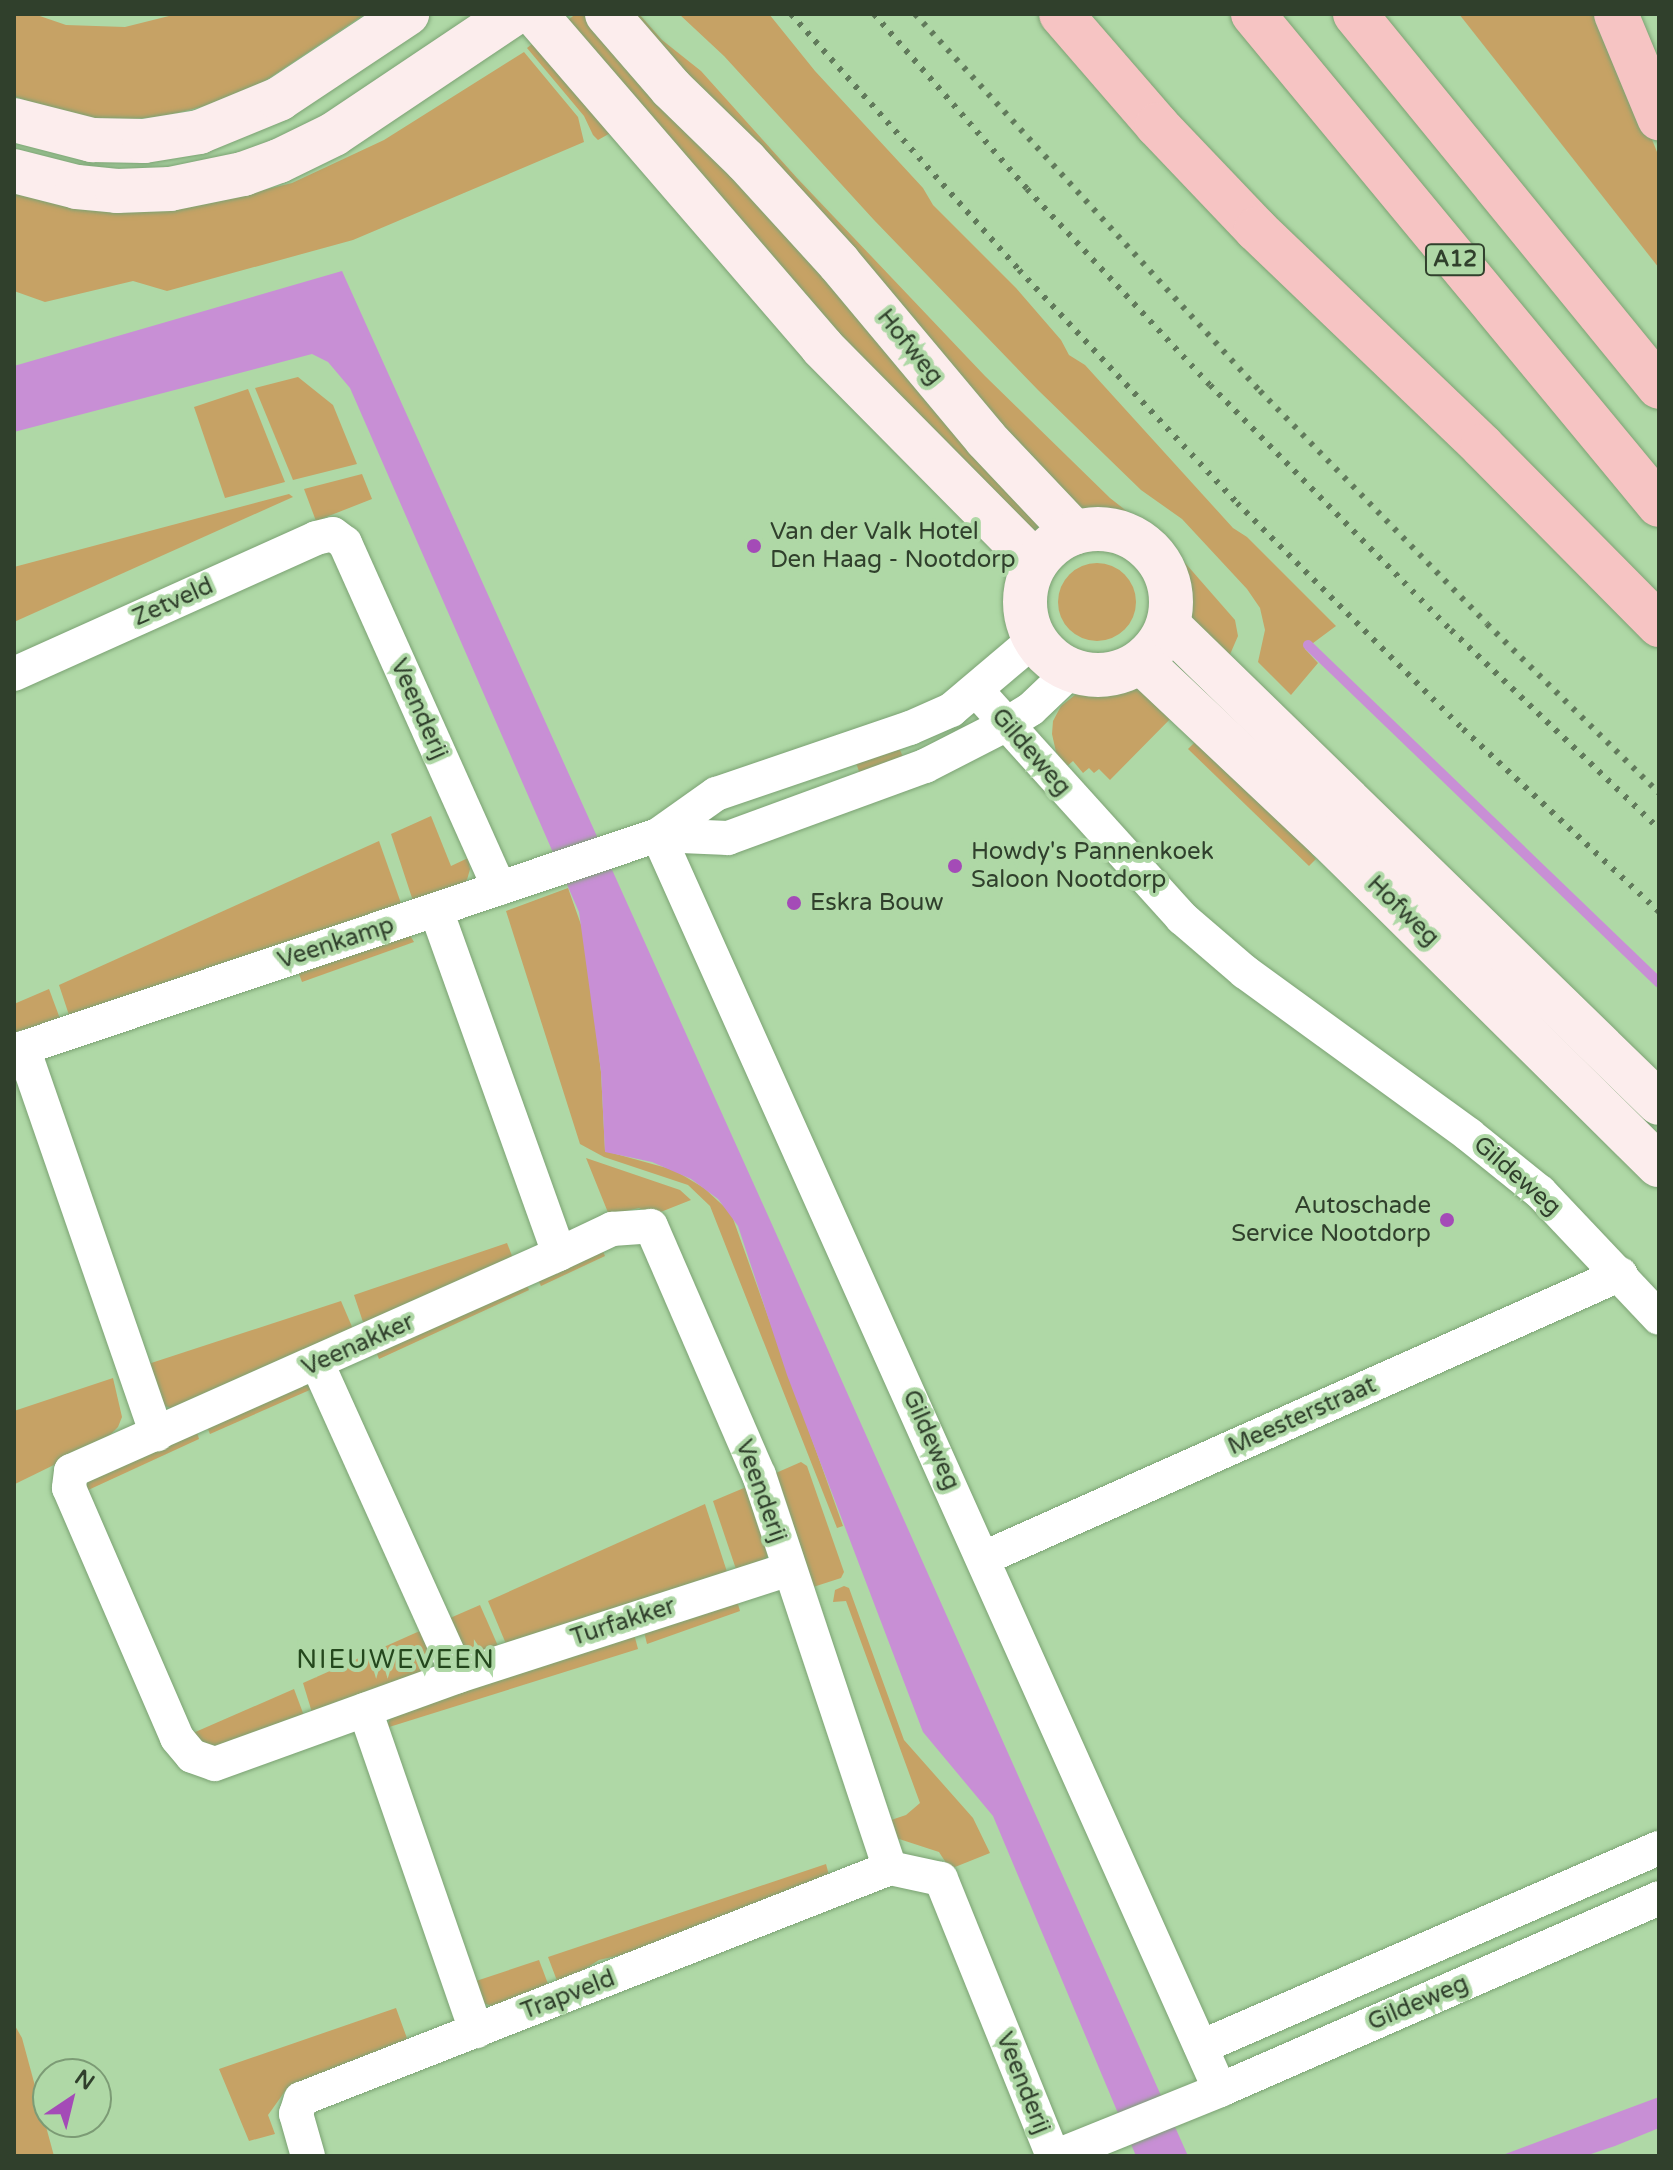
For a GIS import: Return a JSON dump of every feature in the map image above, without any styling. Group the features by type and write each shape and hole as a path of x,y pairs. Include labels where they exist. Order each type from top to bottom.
{"highway":[{"path":"1061,14 1126,92 1256,229 1482,446 1659,625"},
{"name":"A12","path":"1253,14 1659,505"},
{"path":"1355,14 1659,387"},
{"path":"1616,14 1659,118"}],"main road":[{"path":"14,120 92,140 144,141 199,132 279,99 407,14"},
{"path":"14,171 77,187 132,191 191,186 243,174 326,138 513,14"},
{"path":"535,14 822,347 1036,563"},
{"name":"Hofweg","path":"607,14 671,88 746,161 869,296 986,439 1075,533"},
{"path":"1115,531 1134,539 1150,551 1162,567 1169,585 1168,625 1152,652 1141,662 1108,675 1072,670 1050,658 1035,639 1027,621 1024,601 1036,563 1053,545 1075,533 1115,531"},
{"name":"Hofweg","path":"1168,625 1659,1103"},
{"name":"Hofweg","path":"1141,662 1372,880 1659,1165"}],"street":[{"name":"Zetveld","path":"14,674 316,538 333,534"},
{"name":"Veenderij","path":"333,534 345,543 499,888"},
{"name":"Veenkamp","path":"19,1050 644,840 716,794 910,728 951,710 1035,639"},
{"name":"Veenkamp","path":"644,840 728,838 925,766 1031,709 1072,670"},
{"name":"Gildeweg","path":"977,691 1129,863 1182,918 1245,972 1469,1135 1529,1183 1621,1274 1659,1318"},
{"name":"Gildeweg","path":"644,840 984,1558 1220,2090 1659,1898"},
{"path":"436,910 559,1254"},
{"path":"19,1050 157,1434"},
{"name":"Veenderij","path":"559,1254 612,1229 651,1226 759,1475 890,1868 941,1879 1055,2156"},
{"name":"Veenakker","path":"136,1641 69,1488 71,1471 559,1254"},
{"name":"Meesterstraat","path":"984,1558 1621,1274"},
{"path":"317,1363 458,1676"},
{"name":"Turfakker","path":"136,1641 177,1738 192,1756 215,1764 458,1676 789,1569"},
{"path":"365,1710 476,2031"},
{"name":"Gildeweg","path":"1201,2047 1659,1848"},
{"name":"Trapveld","path":"308,2156 296,2114 301,2099 890,1868"},
{"path":"1055,2156 1220,2090"}],"shaded area":[{"path":"14,14 34,14 66,25 125,27 177,14 365,14 262,83 213,104 165,116 114,121 57,112 14,96"},
{"path":"576,14 588,14 1052,524 1028,544 562,24"},
{"path":"627,14 639,14 662,40 701,71 797,178 985,376 1110,498 1152,531 1186,564 1235,620 1238,636 1228,659 1188,624 1180,575 1163,546 1128,521 1073,510"},
{"path":"679,14 769,14 815,71 923,188 933,205 1016,288 1061,340 1069,355 1085,365 1233,528 1247,537 1336,626 1305,649 1318,663 1291,695 1258,662 1265,630 1260,608 1247,589 1182,519 1141,490 1038,390 874,220 724,56"},
{"path":"1459,14 1602,14 1659,157 1659,268"},
{"path":"537,40 614,131 598,140 593,135 584,116 527,48"},
{"path":"524,52 578,117 584,142 353,240 167,291 133,281 45,302 14,291 14,191 125,212 210,203 292,183 384,140"},
{"path":"342,271 1188,2156 1136,2156 993,1816 923,1732 787,1375 738,1226 718,1199 691,1179 652,1162 605,1152 601,1072 579,912 350,388 328,362 312,354 14,432 14,366"},
{"path":"298,377 333,405 357,464 293,480 255,388"},
{"path":"248,389 285,482 225,498 194,407"},
{"path":"362,474 372,499 316,521 304,489"},
{"path":"289,494 293,497 14,622 14,567"},
{"path":"1089,563 1105,563 1119,569 1130,580 1136,602 1130,624 1119,635 1105,641 1089,641 1075,635 1064,624 1058,610 1058,594 1064,580 1075,569"},
{"path":"1127,687 1141,689 1178,711 1110,780 1099,769 1094,773 1089,768 1083,773 1073,761 1066,767 1056,752 1052,734 1053,721 1061,706 1080,691"},
{"path":"1203,734 1237,766 1316,859 1309,866 1188,749"},
{"path":"897,743 906,764 862,780 855,760"},
{"path":"431,816 451,866 468,858 470,869 467,880 459,888 414,904 391,834"},
{"path":"379,841 403,909 71,1021 59,985"},
{"path":"568,888 585,936 601,1072 605,1151 674,1170 704,1188 731,1213 843,1526 837,1528 710,1206 688,1185 604,1157 580,1144 506,911"},
{"path":"408,932 414,942 302,982 296,966"},
{"path":"49,989 62,1024 14,1040 14,1004"},
{"path":"586,1158 680,1190 691,1200 653,1215 639,1208 609,1215"},
{"path":"507,1243 514,1261 364,1325 354,1295"},
{"path":"600,1245 605,1256 541,1286 535,1274"},
{"path":"524,1279 529,1290 379,1359 373,1344"},
{"path":"341,1301 353,1329 173,1409 157,1403 142,1366"},
{"path":"113,1378 122,1417 118,1427 105,1440 15,1484 14,1411"},
{"path":"291,1382 309,1384 312,1389 210,1434 204,1420"},
{"path":"195,1425 199,1439 86,1491 84,1484 94,1469"},
{"path":"801,1462 807,1466 844,1572 841,1578 807,1589 769,1476"},
{"path":"751,1485 769,1549 766,1561 738,1575 713,1501"},
{"path":"705,1504 729,1578 509,1651 488,1601"},
{"path":"844,1586 849,1588 904,1740 973,1818 990,1853 950,1869 939,1852 893,1837 885,1822 906,1815 920,1803 846,1601 833,1602 835,1590"},
{"path":"735,1594 740,1611 647,1644 643,1628"},
{"path":"480,1605 502,1655 479,1660 464,1648 450,1618"},
{"path":"422,1630 432,1655 430,1669 314,1719 303,1683"},
{"path":"633,1630 638,1649 386,1728 391,1717"},
{"path":"294,1689 306,1721 224,1748 201,1745 193,1733"},
{"path":"826,1864 830,1879 656,1947 599,1960 559,1986 548,1957"},
{"path":"539,1960 550,1989 500,2008 482,2003 470,1983"},
{"path":"396,2008 408,2041 286,2090 268,2115 275,2134 249,2141 219,2069"},
{"path":"14,2024 22,2038 32,2075 32,2138 49,2138 54,2156 14,2156"},
{"path":"1659,2097 1659,2128 1615,2146 1585,2156 1500,2156"}],"waterway":[{"path":"1308,645 1659,983"}],"railway":[{"path":"791,14 1019,270 1237,503 1463,729 1659,912"},
{"path":"874,14 1027,189 1210,385 1451,630 1659,829"},
{"path":"915,14 1260,391 1487,624 1659,793"}],"place":[{"name":"Van der Valk Hotel Den Haag - Nootdorp","path":"754,546"},
{"name":"Howdy's Pannenkoek Saloon Nootdorp","path":"955,866"},
{"name":"Eskra Bouw","path":"794,903"},
{"name":"Autoschade Service Nootdorp","path":"1447,1220"}],"district":[{"name":"NIEUWEVEEN","path":"396,1660"}]}
